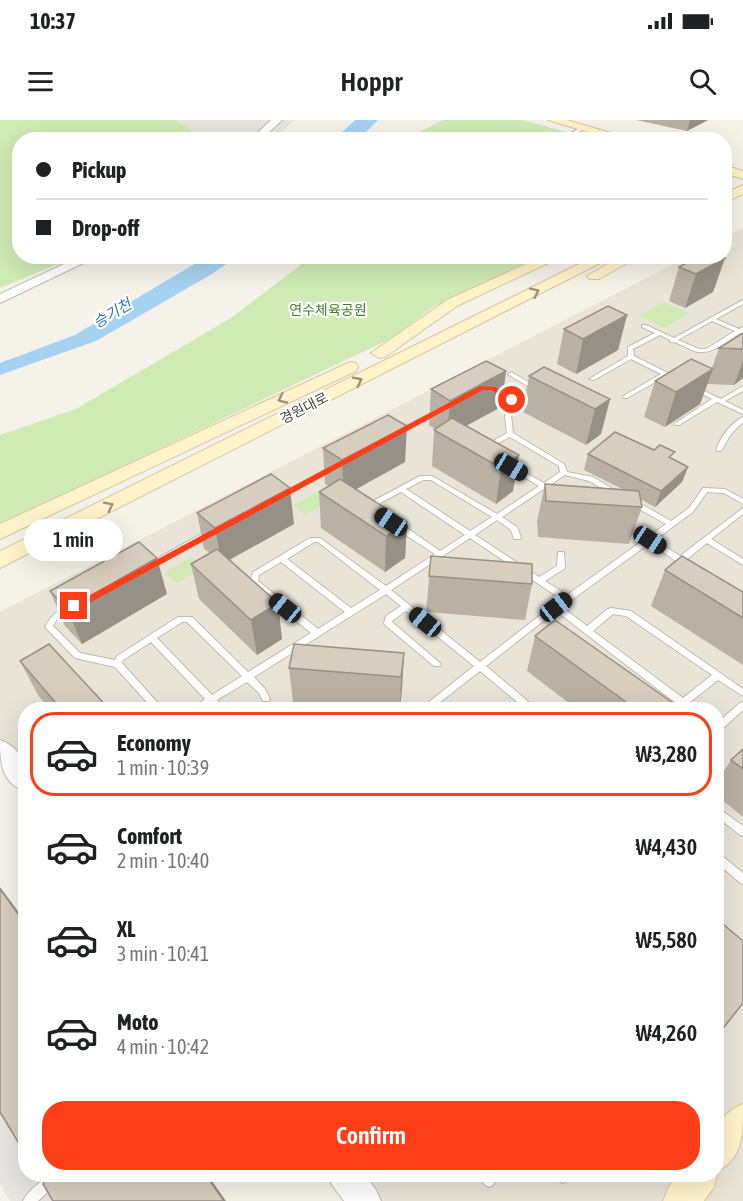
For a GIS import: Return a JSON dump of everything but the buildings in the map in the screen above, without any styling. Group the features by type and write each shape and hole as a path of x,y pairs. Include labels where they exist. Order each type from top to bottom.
{"main road":[{"path":"558,120 598,132"},
{"path":"732,199 743,189"},
{"path":"379,353 452,303 538,264"},
{"name":"경원대로","path":"0,560 397,362 474,313 565,264"},
{"name":"경원대로","path":"0,532 379,353 588,264"},
{"path":"397,362 500,324 617,264"},
{"path":"724,1145 743,1120"},
{"path":"681,1201 695,1182"}],"street":[{"path":"264,132 277,120"},
{"path":"0,299 75,264"},
{"path":"0,750 18,772"},
{"path":"350,1182 365,1201"}],"lane":[{"path":"575,132 583,128"},
{"path":"672,341 743,302"},
{"path":"712,319 742,331"},
{"path":"644,326 672,341 698,351 707,351 742,331"},
{"path":"631,357 630,348 658,334"},
{"path":"631,357 743,412"},
{"path":"592,379 631,357"},
{"path":"511,374 545,393"},
{"path":"625,397 666,374"},
{"path":"482,387 492,388 512,400"},
{"path":"510,434 508,415 512,400 536,388"},
{"path":"677,424 743,388"},
{"path":"388,438 440,410"},
{"path":"720,450 722,441 730,430 743,419"},
{"path":"495,457 486,452 486,446 510,434"},
{"path":"510,434 562,465 564,473"},
{"path":"273,500 346,460"},
{"path":"505,463 544,486"},
{"path":"207,702 386,590 564,473 591,479 671,524"},
{"path":"384,517 375,511 377,502 422,478 432,478 497,517 514,529 517,537"},
{"path":"401,489 567,599"},
{"path":"433,702 556,607 691,510 705,490 725,491 743,501"},
{"path":"680,560 743,510"},
{"path":"394,523 440,554"},
{"path":"137,572 221,527"},
{"path":"706,539 743,562"},
{"path":"317,633 254,582 256,574 313,540 320,540 386,590 524,702"},
{"path":"650,540 698,571"},
{"path":"540,580 561,567 561,554"},
{"path":"282,559 350,612"},
{"path":"75,606 54,617 49,627 78,656 118,664 153,702"},
{"path":"406,607 389,618 388,622 437,664"},
{"path":"556,607 682,702"},
{"path":"587,631 611,611 628,612 743,693"},
{"path":"118,664 120,657 151,637 180,619 189,619 262,691 266,699"},
{"path":"151,637 214,702"},
{"path":"684,702 717,675"},
{"path":"724,722 743,705"},
{"path":"724,817 743,832"},
{"path":"724,863 743,879"},
{"path":"29,1201 49,1183"}],"shaded area":[{"path":"177,120 294,120 281,132 195,132"},
{"path":"743,228 743,1201 365,1201 349,1182 724,1182 724,702 18,702 18,773 0,750 0,612 673,264 732,264 732,234"},
{"path":"18,1056 18,1182 82,1182 62,1201 10,1201 0,1184 0,1072"}],"green space":[{"path":"0,120 177,120 195,132 12,132 12,264 58,264 0,288"},
{"path":"443,120 523,120 566,132 419,132"},
{"name":"연수체육공원","path":"302,264 526,264 433,307 390,339 0,525 0,435 76,409 231,318"},
{"path":"664,302 689,313 665,328 639,316"},
{"path":"317,492 329,502 305,515 293,505"},
{"path":"192,557 204,568 176,583 165,572"}],"water":[{"path":"355,120 378,120 366,132 342,132"},
{"path":"195,264 226,264 96,341 0,375 0,363 75,335"}],"route":[{"path":"74,606 482,387 492,388 512,400"}],"water label":[{"name":"승기천","path":"112,313"}]}
